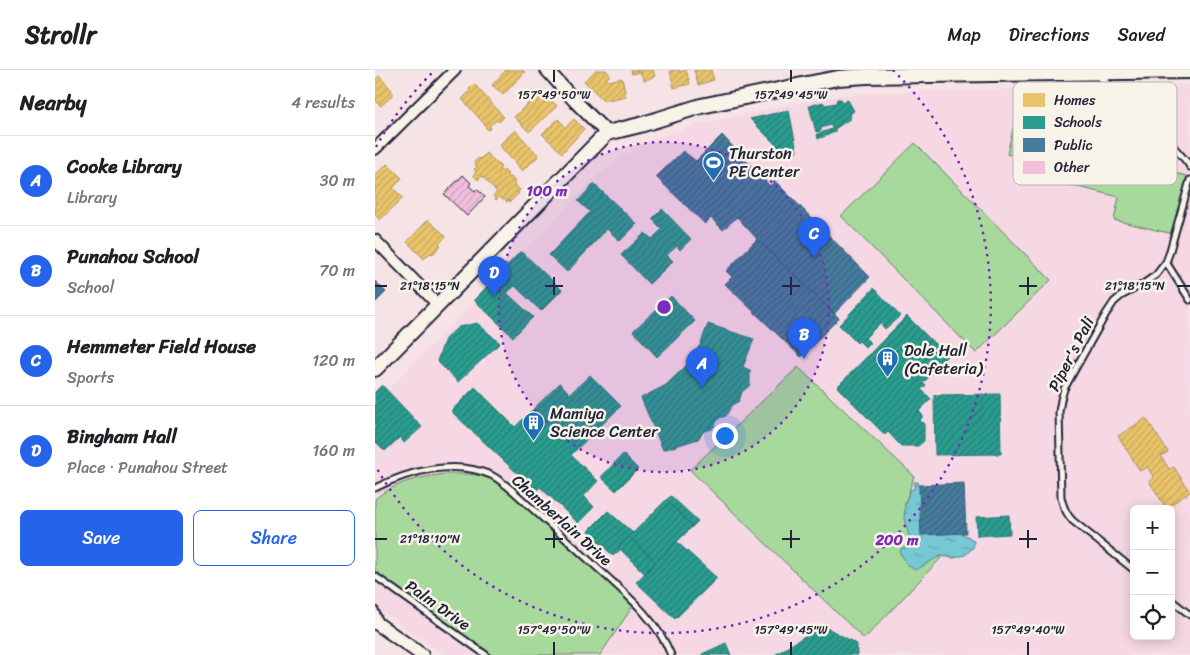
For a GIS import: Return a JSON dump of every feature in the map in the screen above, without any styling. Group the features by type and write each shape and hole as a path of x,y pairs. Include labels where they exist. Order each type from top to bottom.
{"main road":[{"path":"375,369 607,133 701,106 838,78 944,73 1190,71"}],"street":[{"path":"375,149 455,70"},
{"path":"547,70 607,133"},
{"path":"375,240 439,305"},
{"path":"378,625 421,655"}],"lane":[{"path":"1093,71 1107,82"},
{"path":"1177,151 1190,167"},
{"name":"Piper's Pali","path":"1130,567 1073,521 1066,513 1061,497 1059,412 1064,389 1114,302 1150,280 1166,262 1190,180"},
{"path":"1166,262 1190,300"},
{"name":"Chamberlain Drive","path":"375,488 419,471 445,468 461,468 493,476 513,491 635,602 659,632 671,655"},
{"name":"Palm Drive","path":"375,576 486,655"},
{"path":"1175,603 1190,615"},
{"path":"375,610 378,625"}],"shaded area":[{"path":"1177,85 1190,85 1190,655 445,655 375,607 375,403 597,176 626,154 648,141 699,124 823,98 866,93 1013,89 1013,185 1177,185"}],"green space":[{"path":"1013,128 1013,155 1007,154"},
{"path":"915,143 1051,280 976,353 841,216"},
{"path":"1177,174 1187,176 1173,234 1114,220 1119,197 1070,185 1177,185"},
{"path":"798,367 914,476 905,504 911,543 905,546 900,553 904,558 942,557 864,639 690,470"},
{"path":"446,474 469,474 486,477 513,491 635,603 600,655 486,655 375,576 375,499 399,484"}],"water":[{"path":"914,482 918,482 919,485 921,535 960,533 969,537 974,541 973,548 965,555 954,558 940,556 916,570 906,563 900,553 901,549 911,543 904,519 905,504 910,490 914,489"}],"building: Homes":[{"path":"506,70 522,70 525,72 503,95 492,85"},
{"path":"596,70 606,70 610,75 606,79 609,81 622,78 626,96 604,101 584,81"},
{"path":"631,70 653,70 655,76 644,81 640,72 632,74"},
{"path":"679,70 679,72 686,70 690,84 674,88 670,71"},
{"path":"694,70 711,70 714,80 698,85"},
{"path":"379,76 394,94 381,106 375,100 375,80"},
{"path":"474,84 504,117 499,122 497,120 489,126 491,128 488,130 462,99"},
{"path":"542,90 557,106 529,132 514,117"},
{"path":"558,119 566,127 574,119 584,129 562,153 542,134"},
{"path":"515,130 539,156 522,171 499,145"},
{"path":"486,153 501,167 499,168 502,172 504,170 509,178 511,177 515,182 513,183 520,190 510,202 500,197 496,200 493,196 497,192 482,176 478,180 473,175 476,172 474,169 477,167 474,162"},
{"path":"387,164 402,178 393,188 403,198 380,220 375,215 375,175"},
{"path":"428,220 446,236 433,254 430,253 424,259 407,242"},
{"path":"1146,418 1168,452 1161,456 1169,469 1174,467 1190,492 1170,505 1164,505 1149,481 1154,478 1147,467 1140,471 1118,436"}],"building: Schools":[{"path":"837,99 841,99 843,102 848,100 854,111 849,114 851,118 835,129 835,132 818,139 817,134 832,129 831,125 821,128 821,131 816,132 809,106 823,102 825,105 836,103"},
{"path":"789,110 797,151 787,156 750,119"},
{"path":"594,184 637,224 620,241 607,229 567,272 549,255 590,212 578,201"},
{"path":"662,209 691,239 680,250 677,246 667,255 673,261 649,284 621,255 645,233 652,239 662,229 652,219"},
{"path":"521,251 562,290 541,311 515,286 507,293 533,317 513,337 474,300"},
{"path":"874,288 900,316 885,329 880,323 865,338 871,343 866,348 859,341 857,343 839,325"},
{"path":"671,296 695,321 657,357 633,331"},
{"name":"Dole Hall (Cafeteria)","path":"907,316 947,356 932,371 934,372 923,383 926,386 921,389 931,399 919,411 923,416 920,420 924,424 924,441 918,446 901,446 888,432 885,435 837,387"},
{"path":"477,323 500,343 458,382 437,361 445,339 458,327"},
{"path":"708,324 754,339 743,367 750,370 750,385 742,392 739,401 732,405 726,416 719,418 712,429 704,431 698,439 663,450 641,398 666,385 686,366 700,345"},
{"name":"Mamiya Science Center","path":"590,375 621,406 571,455 598,481 584,496 594,507 578,523 540,487 536,491 451,411 475,387 515,427 560,383 570,394"},
{"path":"382,385 422,427 404,443 400,437 385,451 375,443 375,392"},
{"path":"1000,394 1001,454 935,455 934,395"},
{"path":"623,454 638,469 616,491 601,477"},
{"path":"671,496 698,521 693,526 666,500"},
{"path":"666,500 693,526 656,562 629,537"},
{"path":"608,511 633,533 618,547 620,550 613,556 588,531"},
{"path":"1009,515 1010,534 977,536 976,517"},
{"path":"629,537 656,562 645,574 618,547"},
{"path":"677,542 717,578 675,619 636,582"},
{"path":"822,625 857,644 857,655 775,655"},
{"path":"726,643 731,655 702,655 702,654"}],"building: Public":[{"name":"Thurston PE Center","path":"722,135 770,186 723,230 711,218 705,224 656,177 683,151 696,161"},
{"path":"775,181 870,277 834,314 737,217"},
{"path":"757,239 839,318 801,357 725,284 732,277 726,271"},
{"path":"375,281 386,292 375,303"},
{"path":"964,483 966,533 921,535 919,485"}],"building: Other":[{"path":"463,175 471,183 469,186 475,191 477,189 485,197 467,216 444,194"}],"place":[{"name":"Thurston PE Center","path":"713,181"},
{"name":"Hemmeter Field House","path":"814,258"},
{"name":"Bingham Hall","path":"494,297"},
{"name":"Punahou School","path":"804,359"},
{"name":"Dole Hall (Cafeteria)","path":"888,378"},
{"name":"Cooke Library","path":"702,388"},
{"name":"Mamiya Science Center","path":"534,441"}]}
